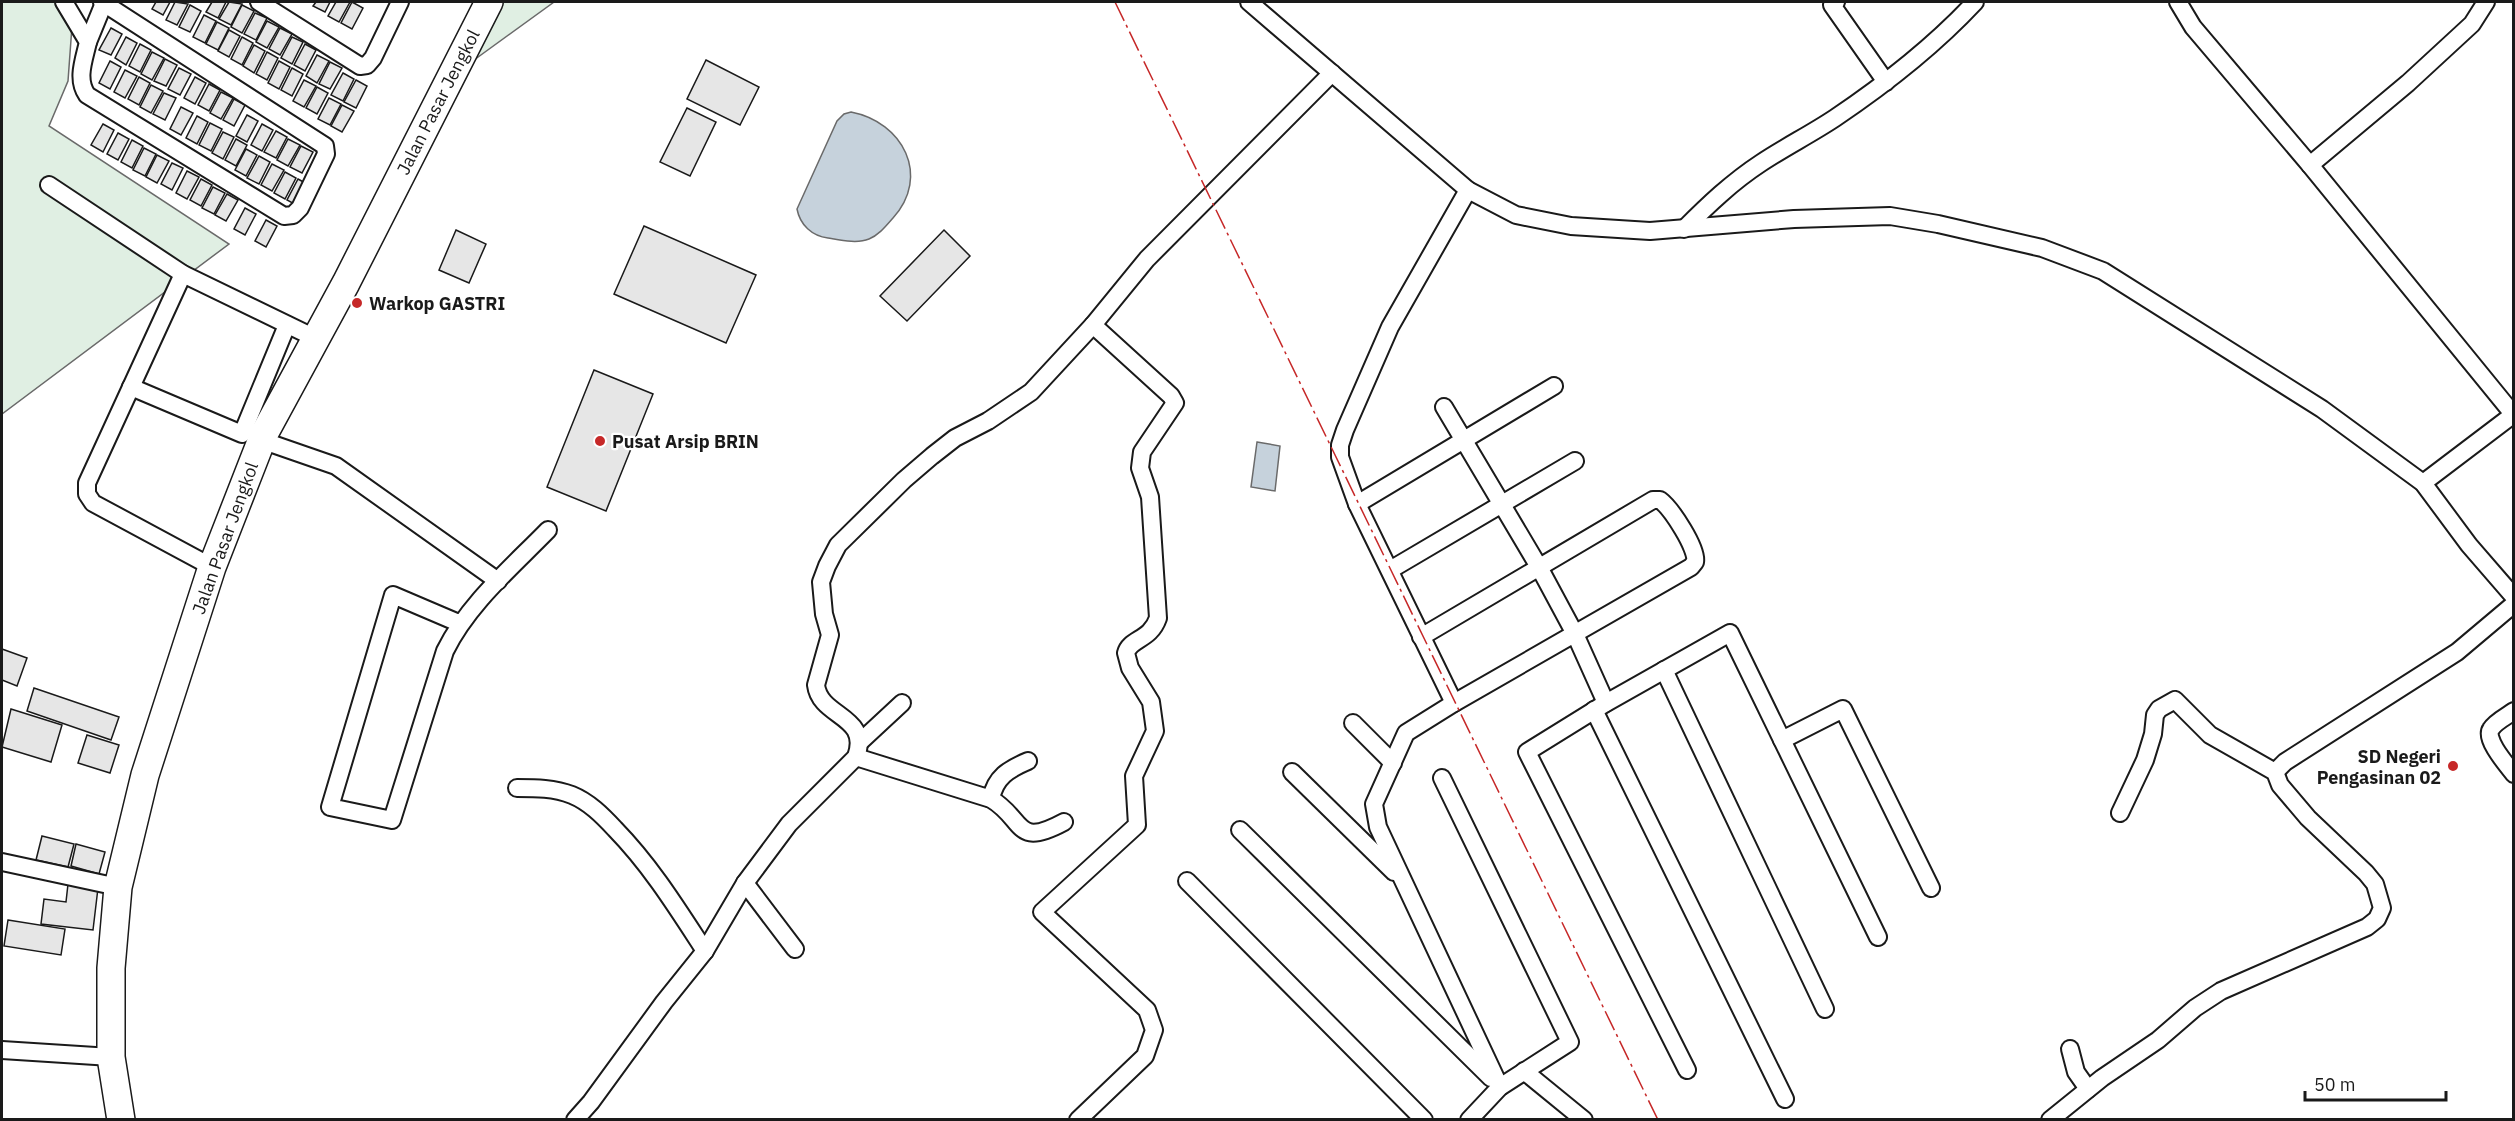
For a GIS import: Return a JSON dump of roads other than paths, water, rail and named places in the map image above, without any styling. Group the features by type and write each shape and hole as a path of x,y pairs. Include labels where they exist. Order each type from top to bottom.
{"main road":[{"name":"Jalan Pasar Jengkol","path":"121,1119 111,1057 111,968 118,887 145,775 212,567 261,440 489,2"}],"street":[{"path":"64,2 88,42"},
{"path":"103,2 325,146 326,154 300,208 293,215 284,216 87,95 81,86 81,76 88,42 103,2"},
{"path":"260,2 360,66 367,65 373,58 400,2"},
{"path":"1249,2 1468,190 1501,208 1543,222 1650,231 1794,219 1890,216 1998,237 2081,261 2135,290 2322,409 2422,483 2469,545 2514,597"},
{"path":"1684,229 1719,196 1759,164 1834,119 1886,82 1944,35 1976,2"},
{"path":"2178,2 2193,27 2310,165 2513,414 2422,483"},
{"path":"2310,165 2408,83 2472,24 2486,2"},
{"path":"1832,3 1886,82"},
{"path":"858,749 856,731 817,693 818,678 830,635 821,594 821,582 826,566 838,545 904,480 955,438 988,421 1031,392 1093,325 1147,259 1332,73"},
{"path":"49,185 183,274 315,338"},
{"path":"1454,703 1357,504 1340,457 1340,445 1390,327 1468,190"},
{"path":"183,274 87,483 87,494 93,503 212,567"},
{"path":"131,387 242,434 287,325"},
{"path":"1078,1119 1145,1056 1154,1030 1147,1010 1042,912 1137,825 1134,776 1155,731 1150,702 1130,668 1126,654 1131,645 1151,633 1158,618 1150,497 1139,461 1142,452 1175,404 1171,396 1093,325"},
{"path":"1357,504 1554,386"},
{"path":"1444,407 1539,567 1575,634 1600,706 1785,1099"},
{"path":"261,440 336,466 498,581"},
{"path":"1390,570 1575,461"},
{"path":"1421,637 1653,500 1660,500 1669,508 1695,551 1695,562 1691,567 1406,733 1374,804 1378,827 1500,1087"},
{"path":"461,624 393,595 330,807 392,820 445,651 461,624 498,581 548,530"},
{"path":"2275,772 2285,762 2457,652 2514,604"},
{"path":"1687,1070 1527,752 1600,706 1730,633 1878,937"},
{"path":"1664,670 1825,1009"},
{"path":"2050,1119 2158,1040 2195,1008 2221,992 2367,927 2377,919 2382,908 2375,884 2308,818 2280,785 2275,772 2210,735 2175,700 2159,709 2155,715 2153,734 2145,760 2120,813"},
{"path":"575,1119 591,1102 664,1002 705,951 745,883 789,824 902,703"},
{"path":"1782,740 1843,709 1931,888"},
{"path":"2514,711 2491,728 2489,733 2490,741 2514,774"},
{"path":"1353,723 1393,763"},
{"path":"858,749 991,799 1016,825 1030,832 1044,832 1064,822"},
{"path":"991,799 998,779 1009,769 1028,761"},
{"path":"1292,772 1403,880"},
{"path":"1442,778 1570,1042 1500,1087 1470,1119"},
{"path":"517,788 558,790 579,798 598,812 648,865 705,951"},
{"path":"1240,830 1500,1087"},
{"path":"2,862 118,887"},
{"path":"1187,881 1424,1119"},
{"path":"745,883 795,949"},
{"path":"2070,1049 2076,1072 2088,1089"},
{"path":"2,1050 111,1057"},
{"path":"1524,1071 1584,1119"}],"place":[{"name":"Warkop GASTRI","path":"357,303"},
{"name":"Pusat Arsip BRIN","path":"600,441"},
{"name":"SD Negeri Pengasinan 02","path":"2453,766"}]}
